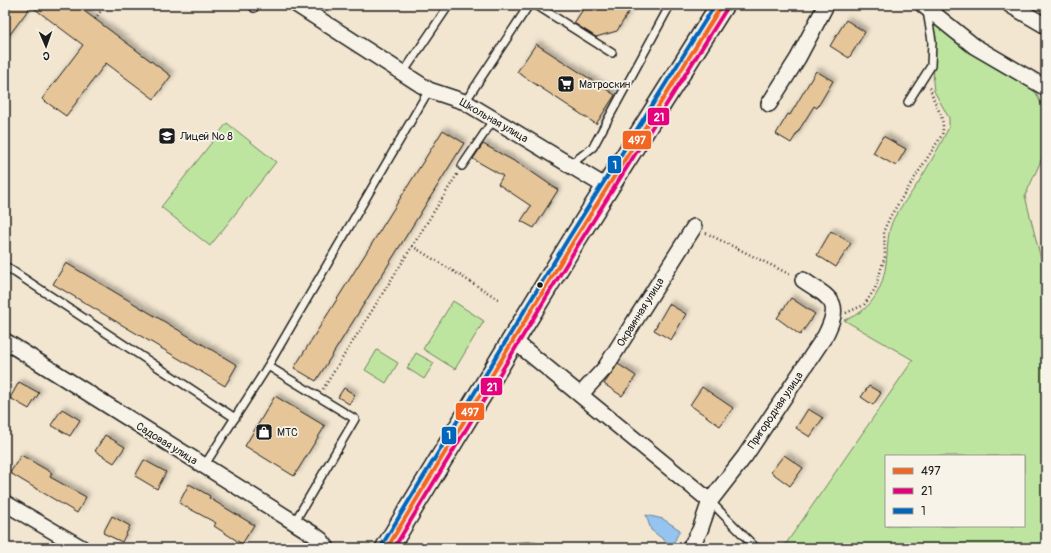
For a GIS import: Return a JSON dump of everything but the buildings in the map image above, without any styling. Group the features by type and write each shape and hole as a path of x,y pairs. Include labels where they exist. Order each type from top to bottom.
{"main road":[{"path":"387,548 513,340 722,5"}],"street":[{"name":"Школьная улица","path":"297,5 429,90 466,102 608,188"},
{"path":"770,104 798,58 826,5"},
{"path":"1010,5 1046,26"},
{"path":"925,7 974,46 1046,88"},
{"name":"Окраинная улица","path":"581,394 605,368 694,227"},
{"path":"803,280 826,295 833,303 835,311 834,316"},
{"name":"Пригородная улица","path":"690,548 700,530 710,502 753,443 825,336 834,316"},
{"path":"513,340 581,394 710,502"},
{"name":"Садовая улица","path":"5,341 321,540 327,548"},
{"path":"5,503 82,548"}],"lane":[{"path":"402,73 449,5"},
{"path":"466,102 529,5"},
{"path":"536,5 612,53"},
{"path":"570,165 593,147 670,5"},
{"path":"908,102 931,66 932,41 925,7"},
{"path":"204,466 268,366 429,90"},
{"path":"462,166 494,119"},
{"path":"5,266 235,418"},
{"path":"268,366 355,419 294,523"},
{"path":"710,502 756,548"}],"path":[{"path":"95,19 105,5"},
{"path":"834,316 856,309 869,299 875,289 886,256 884,230 891,215 942,135 944,127 943,119 930,92 929,82 931,66"},
{"path":"319,397 462,166"},
{"path":"694,227 803,280"},
{"path":"412,246 500,300"}],"green space":[{"path":"932,19 1034,89 1046,114 1046,142 1044,154 1025,196 1044,271 1046,303 1046,548 783,548 913,360 844,320 855,316 864,310 871,303 881,285 886,265 892,222 918,183 949,127 949,118 934,91 933,82 935,54"},
{"path":"227,123 276,162 210,246 161,207"},
{"path":"453,301 484,321 455,369 423,349"},
{"path":"377,350 398,363 386,383 365,370"},
{"path":"416,353 434,363 424,379 407,368"},
{"path":"535,541 542,548 489,548 507,543"}],"water":[{"path":"646,515 663,519 680,530 672,546 651,530"}],"transit line":[{"name":"1","path":"382,545 568,239 715,5"},
{"name":"497","path":"387,548 573,242 722,5"},
{"name":"21","path":"394,548 578,245 727,8"}],"place":[{"name":"Матроскин","path":"566,84"},
{"name":"Лицей № 8","path":"167,136"},
{"name":"МТС","path":"264,432"}]}
